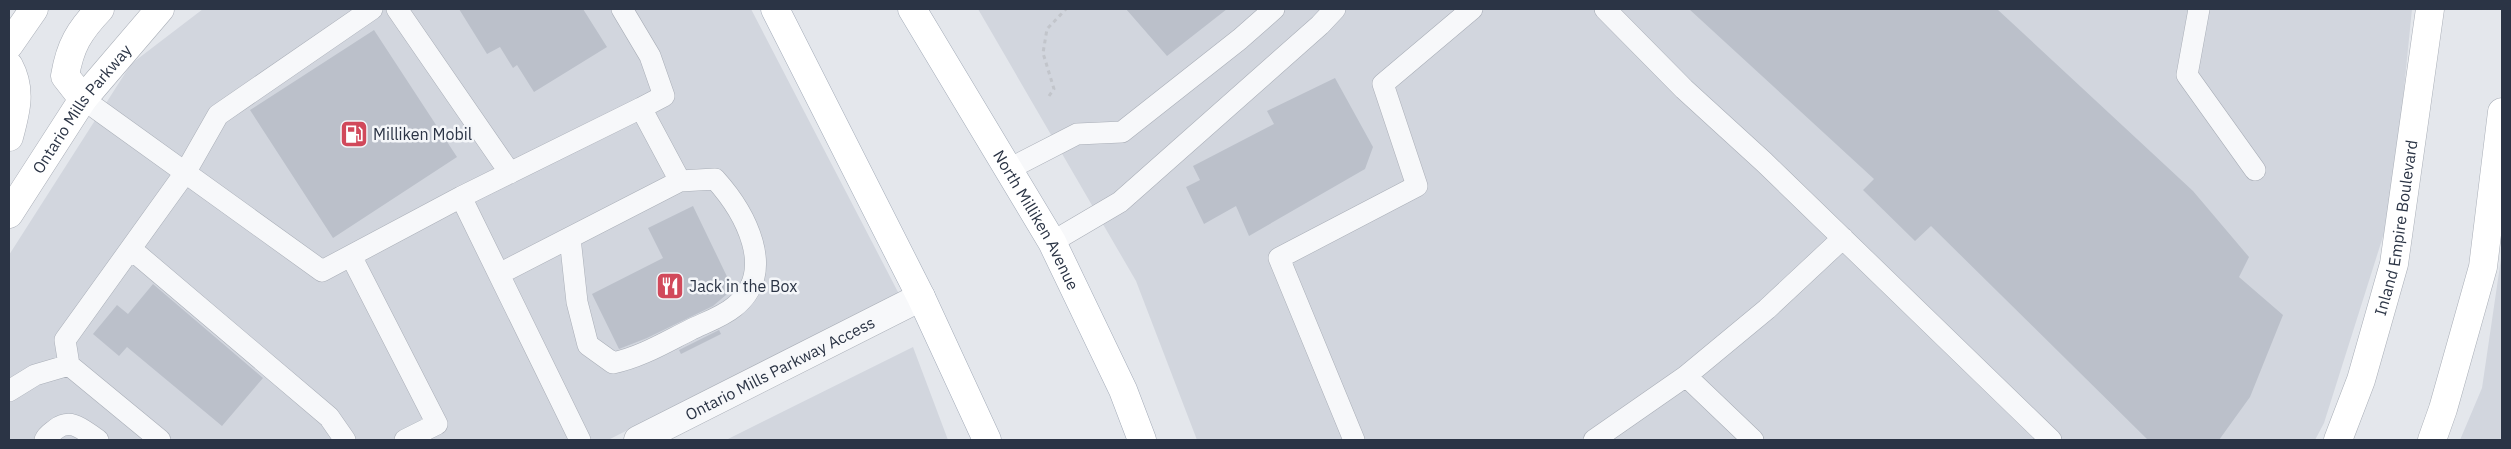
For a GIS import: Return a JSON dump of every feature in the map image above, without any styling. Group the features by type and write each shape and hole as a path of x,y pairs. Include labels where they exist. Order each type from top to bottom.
{"main road":[{"path":"9,45 34,9"},
{"path":"83,99 65,76 70,49 89,20 100,9"},
{"name":"Ontario Mills Parkway","path":"9,214 83,99 160,9"},
{"path":"775,9 921,297 987,440"},
{"name":"North Milliken Avenue","path":"912,9 1010,169 1052,242 1123,390 1142,440"},
{"name":"Inland Empire Boulevard","path":"2338,440 2361,380 2394,264 2430,9"},
{"path":"9,66 16,79 18,104 9,137"},
{"path":"2432,440 2443,409 2483,267 2502,112"}],"street":[{"name":"Ontario Mills Parkway Access","path":"638,440 921,297"}],"lane":[{"path":"160,440 69,365 66,340 185,173 218,115 372,9"},
{"path":"397,9 510,173"},
{"path":"83,99 322,271 461,197 664,96 650,56 622,9"},
{"path":"1010,169 1077,134 1122,132 1240,39 1274,9"},
{"path":"1052,242 1120,202 1313,32 1335,9"},
{"path":"1354,440 1279,258 1417,186 1383,84 1472,9"},
{"path":"1604,9 1684,89 1844,238 2051,440"},
{"path":"2199,9 2187,75 2255,170"},
{"path":"641,108 680,181"},
{"path":"499,274 680,181 715,179 732,198 756,252 752,287 734,307 636,358 613,364 588,345 577,302 570,238"},
{"path":"461,197 580,440"},
{"path":"1594,440 1686,376 1766,309 1844,238"},
{"path":"130,249 329,417 345,440"},
{"path":"351,256 437,424 405,440"},
{"path":"9,392 35,375 69,365"},
{"path":"1686,376 1752,440"},
{"path":"45,440 47,436 62,425 76,424 98,440"}],"path":[{"path":"1050,96 1054,89 1043,53 1047,29 1066,9"}],"shaded area":[{"path":"203,9 751,9 899,294 608,440 9,440 9,255 131,64"},
{"path":"978,9 2412,9 2392,208 2324,423 2315,440 1197,440 1136,281"},
{"path":"2502,252 2502,440 2460,440 2482,388"},
{"path":"913,347 948,440 726,440"}],"building":[{"path":"459,9 583,9 607,47 534,92 517,65 513,68 500,47 487,54"},
{"path":"1126,9 1227,9 1167,56"},
{"path":"1689,9 1997,9 2193,191 2249,257 2239,277 2283,315 2250,397 2219,440 2148,440 1931,226 1915,241 1863,190 1874,179"},
{"name":"Milliken Mobil","path":"374,30 457,157 333,238 250,110"},
{"path":"1335,78 1373,147 1365,169 1249,236 1236,206 1204,224 1186,187 1200,180 1193,166 1274,124 1267,111"},
{"name":"Jack in the Box","path":"693,206 733,289 713,306 647,338 619,349 592,294 663,258 648,228"},
{"path":"153,284 263,378 222,426 127,347 119,356 93,334 117,305 128,314"},
{"path":"719,330 721,334 681,354 679,350"}],"place":[{"name":"Milliken Mobil","path":"354,134"},
{"name":"Jack in the Box","path":"670,286"}]}
